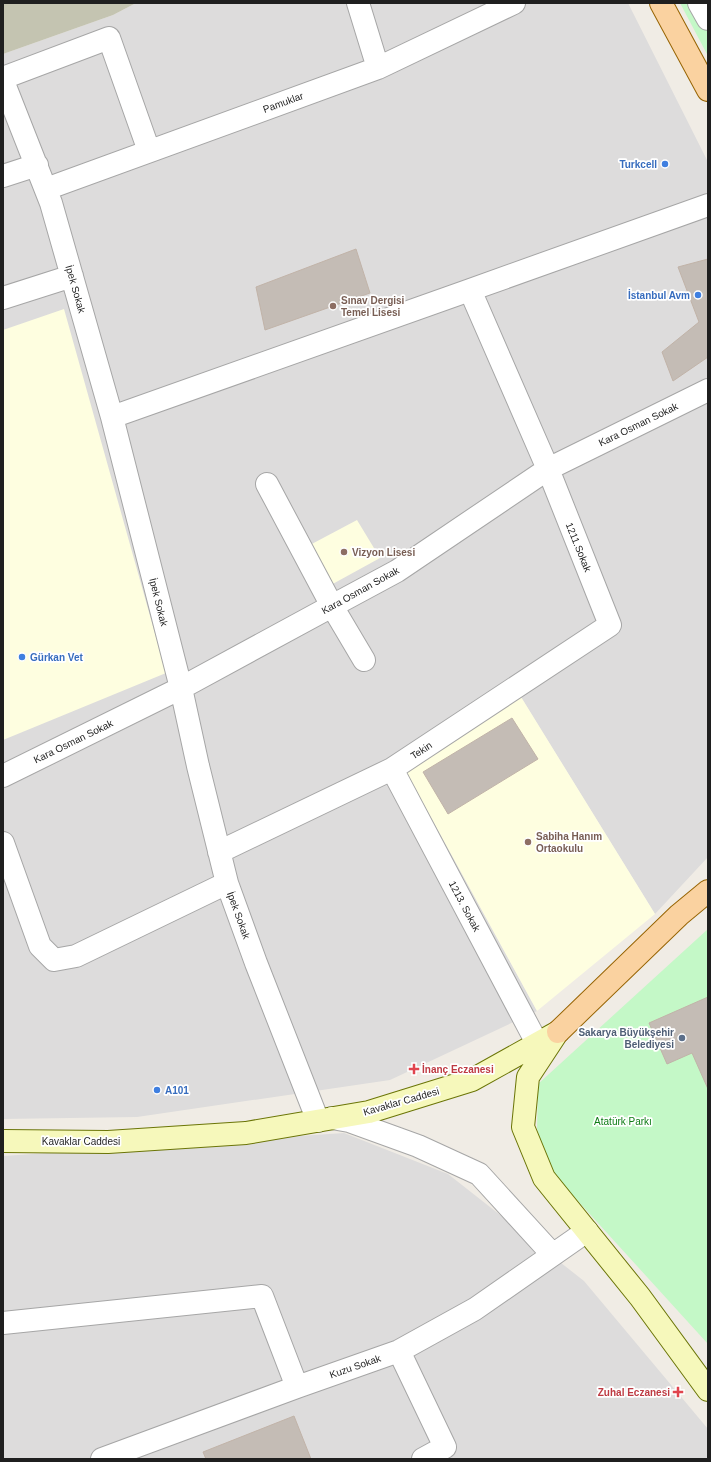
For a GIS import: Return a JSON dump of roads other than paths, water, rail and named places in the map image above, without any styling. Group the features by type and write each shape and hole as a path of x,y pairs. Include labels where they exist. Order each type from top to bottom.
{"main road":[{"path":"661,3 708,90"},
{"name":"Kavaklar Caddesi","path":"3,1141 108,1142 246,1133 369,1112 472,1080 558,1032 679,915 708,891"},
{"path":"558,1032 528,1076 523,1126 544,1178 640,1297 708,1390"}],"street":[{"path":"358,3 378,68"},
{"name":"Pamuklar","path":"46,188 378,68 514,3"},
{"path":"699,3 708,19"},
{"path":"3,80 109,38 150,151"},
{"name":"İpek Sokak","path":"3,80 51,203 112,417 181,688 227,883 256,963 325,1119"},
{"path":"3,176 37,165"},
{"path":"112,417 708,205"},
{"path":"3,298 72,276"},
{"name":"1211.Sokak","path":"470,290 548,469 610,625"},
{"name":"Kara Osman Sokak","path":"3,776 181,688 332,606 397,570 548,469 708,390"},
{"path":"267,484 332,606 364,660"},
{"name":"Tekin","path":"219,852 392,769 610,625"},
{"name":"1213. Sokak","path":"392,769 537,1043"},
{"path":"3,843 40,946 54,960 76,956 227,883"},
{"path":"325,1119 349,1121 418,1146 479,1174 553,1255"},
{"name":"Kuzu Sokak","path":"102,1459 399,1351 475,1309 587,1231"},
{"path":"3,1323 262,1296 297,1387"},
{"path":"399,1351 443,1453 423,1459"}],"place":[{"name":"Turkcell","path":"665,164"},
{"name":"İstanbul Avm","path":"698,295"},
{"name":"Sınav Dergisi Temel Lisesi","path":"333,306"},
{"name":"Vizyon Lisesi","path":"344,552"},
{"name":"Gürkan Vet","path":"22,657"},
{"name":"Sabiha Hanım Ortaokulu","path":"528,842"},
{"name":"Sakarya Büyükşehir Belediyesi","path":"682,1038"},
{"name":"İnanç Eczanesi","path":"414,1069"},
{"name":"A101","path":"157,1090"},
{"name":"Zuhal Eczanesi","path":"678,1392"}],"park label":[{"name":"Atatürk Parkı","path":"623,1121"}]}
